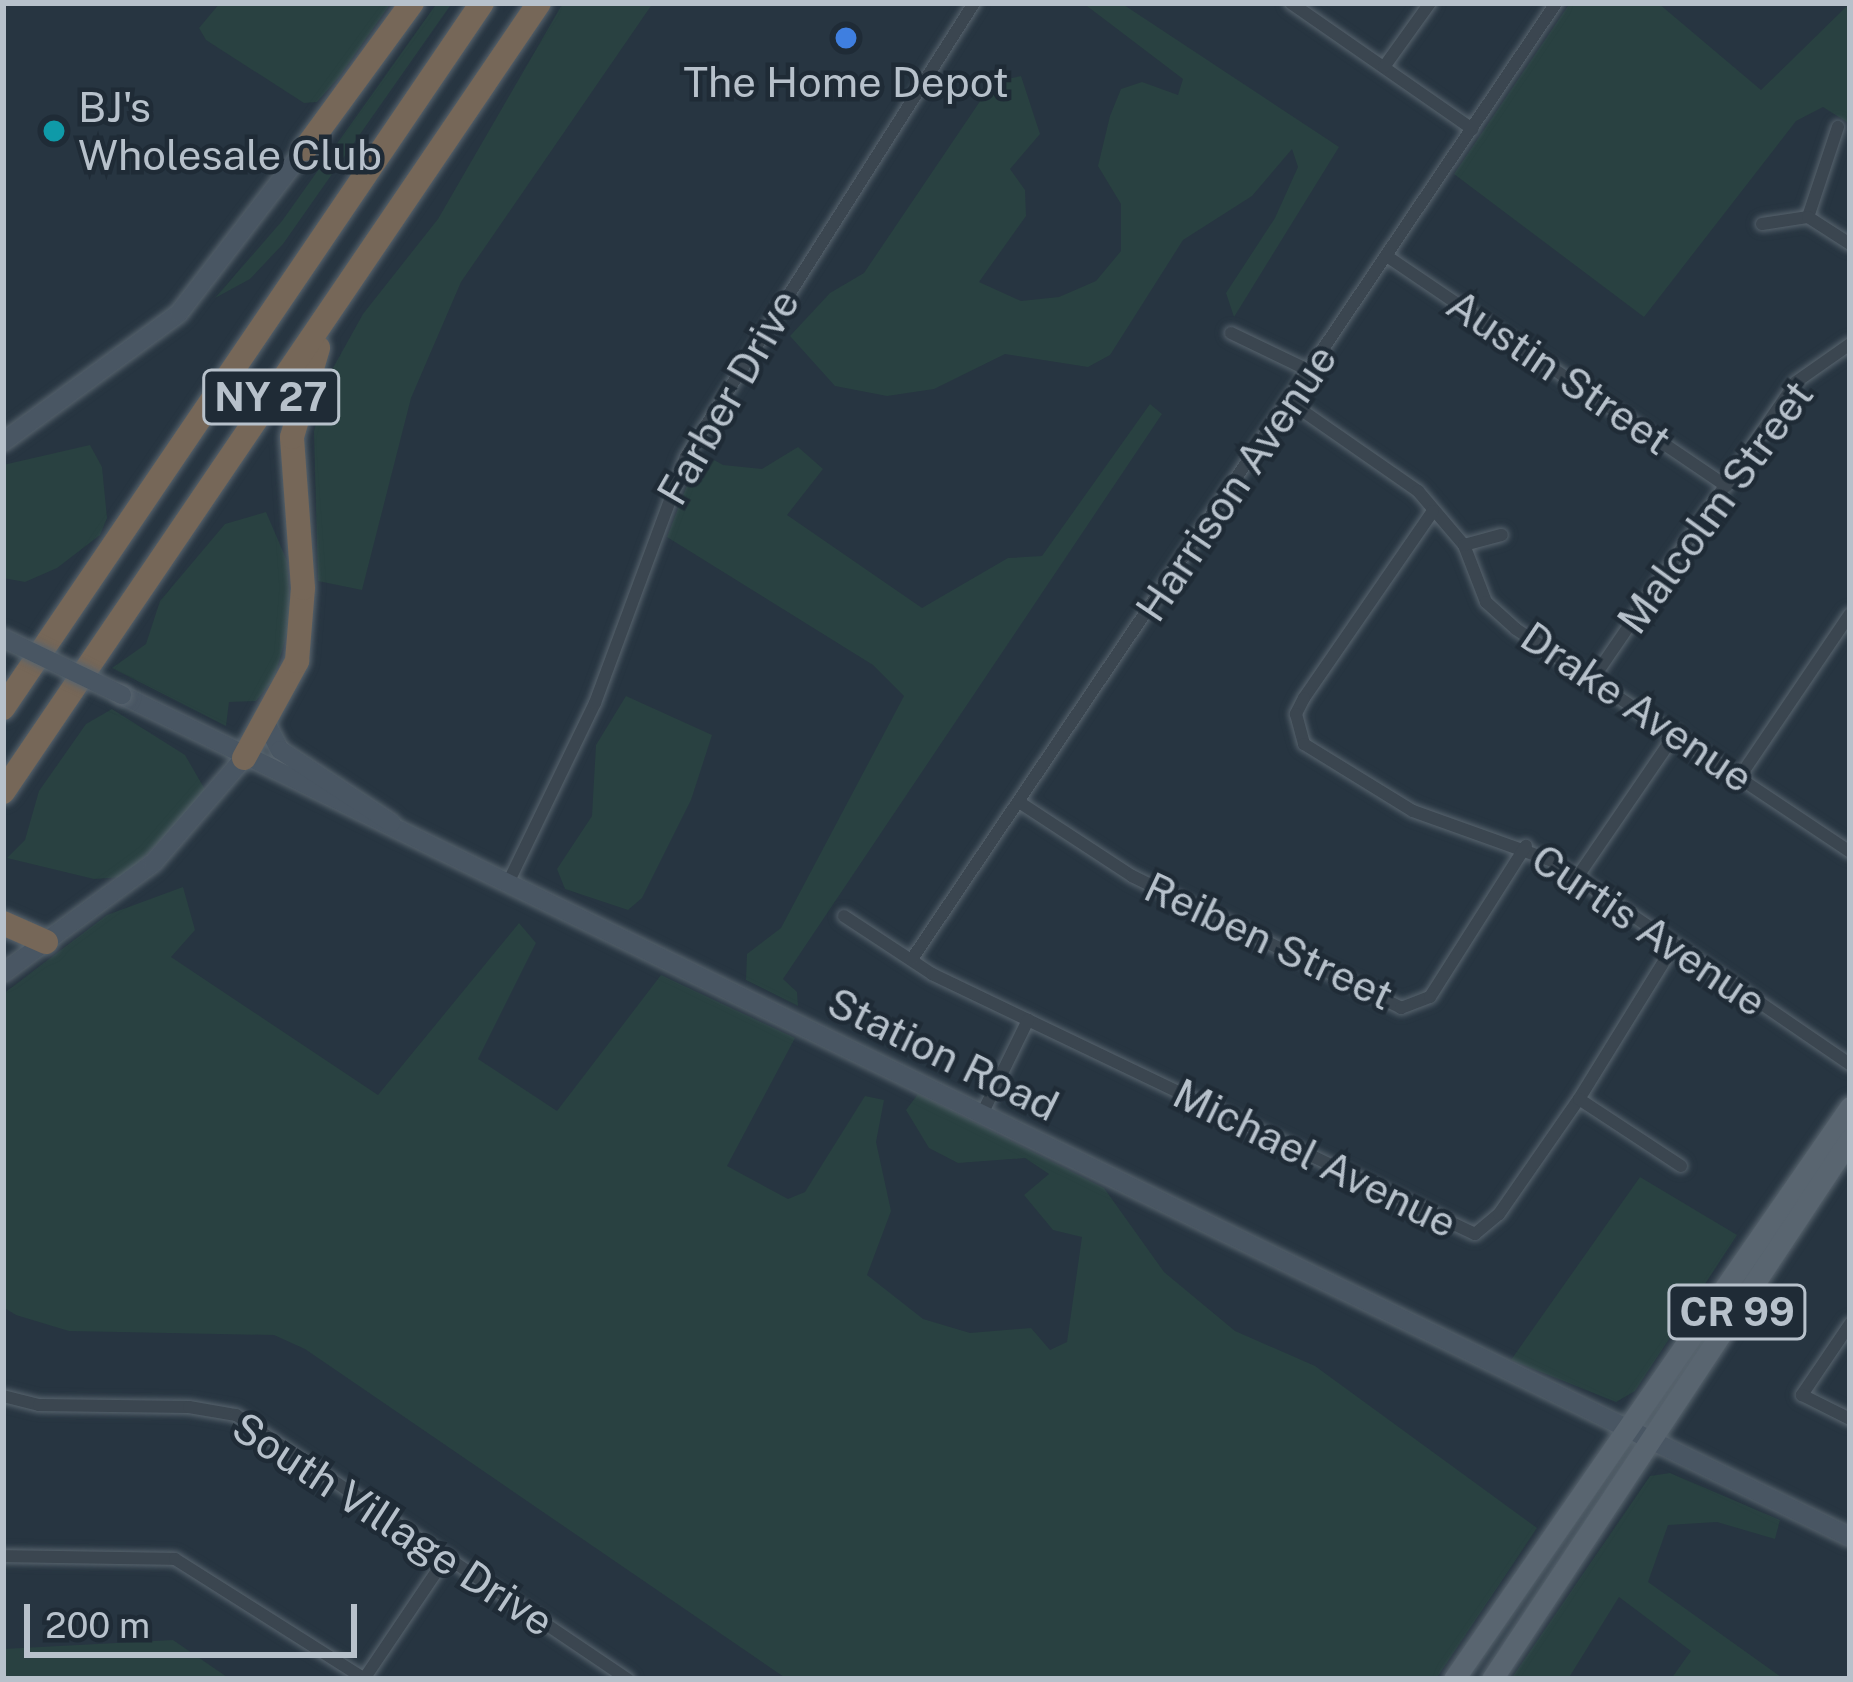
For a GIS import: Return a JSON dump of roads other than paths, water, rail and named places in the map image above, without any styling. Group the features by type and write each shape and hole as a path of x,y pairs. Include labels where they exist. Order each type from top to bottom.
{"highway":[{"path":"304,149 412,3"},
{"name":"NY 27","path":"3,707 482,3"},
{"name":"NY 27","path":"3,792 539,3"},
{"path":"244,758 297,662 302,625 291,472 297,404 376,243"},
{"path":"3,923 46,942"}],"main road":[{"path":"3,442 164,327 235,248 304,149"},
{"name":"Station Road","path":"3,638 1650,1444 1850,1537"},
{"path":"266,723 280,750 381,811 398,832"},
{"path":"3,973 153,863 244,758"},
{"name":"CR 99","path":"1454,1679 1850,1107"},
{"name":"CR 99","path":"1492,1679 1850,1138"}],"street":[{"name":"Farber Drive","path":"507,884 595,703 686,457 974,3"},
{"path":"1291,3 1472,128"},
{"path":"1384,67 1430,3"},
{"name":"Harrison Avenue","path":"912,959 1391,259 1556,3"},
{"path":"1808,218 1838,127"},
{"path":"1762,224 1808,218 1850,244"},
{"name":"Austin Street","path":"1391,259 1726,486"},
{"path":"1231,333 1310,371"},
{"name":"Malcolm Street","path":"1592,680 1796,382 1850,344"},
{"name":"Drake Avenue","path":"1290,402 1418,491 1464,545 1486,602 1592,680 1741,775 1850,852"},
{"name":"Curtis Avenue","path":"1433,511 1311,686 1296,728 1304,744 1413,811 1526,846 1850,1064"},
{"path":"1464,545 1502,535"},
{"path":"1741,775 1850,614"},
{"path":"1576,879 1676,733"},
{"name":"Reiben Street","path":"1019,802 1132,876 1401,1008 1430,997 1526,846"},
{"name":"Michael Avenue","path":"844,916 912,959 1028,1020 1462,1233 1488,1228 1579,1099 1674,945"},
{"path":"982,1114 1028,1020"},
{"path":"1579,1099 1682,1166"},
{"path":"1850,1324 1802,1395 1850,1419"},
{"name":"South Village Drive","path":"3,1396 40,1405 236,1415 628,1679"},
{"path":"3,1556 175,1559 364,1679 447,1556"}],"place":[{"name":"The Home Depot","path":"846,38"},
{"name":"BJ's Wholesale Club","path":"54,131"}]}
